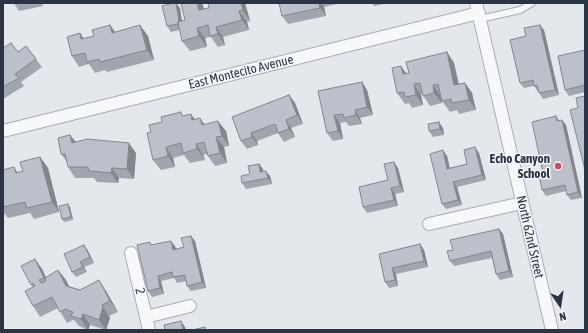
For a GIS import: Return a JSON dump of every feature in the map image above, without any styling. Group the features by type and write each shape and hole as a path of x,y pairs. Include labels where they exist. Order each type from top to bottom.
{"street":[{"name":"East Montecito Avenue","path":"3,131 478,12"},
{"name":"North 62nd Street","path":"478,12 552,330"},
{"path":"429,224 522,203"},
{"name":"2","path":"131,253 149,330"},
{"path":"146,318 190,306"}],"lane":[{"path":"515,3 516,11"},
{"path":"478,12 516,11 525,8 532,3"}],"building":[{"path":"176,3 179,22 178,24 167,26 162,6"},
{"path":"181,3 197,3 199,10 209,8 208,3 241,3 243,10 239,11 242,20 216,27 218,34 210,36 208,25 197,28 199,36 182,41 178,22 185,20"},
{"path":"279,3 319,3 320,8 282,16"},
{"path":"110,25 112,33 140,25 147,50 100,62 99,59 87,62 85,53 72,56 67,37 80,33 81,39 94,36 92,30"},
{"path":"540,25 555,90 539,93 537,85 534,86 533,80 520,83 510,40 526,36 524,28"},
{"path":"11,43 18,52 26,46 36,59 15,74 19,78 3,87 3,48"},
{"path":"585,50 585,85 565,90 558,56"},
{"path":"447,52 454,85 465,83 469,100 452,103 451,99 442,101 438,84 433,85 434,93 423,96 420,83 414,84 416,95 405,97 404,92 397,93 392,68 401,66 403,74 409,73 406,62"},
{"path":"362,82 367,107 355,110 356,115 344,118 343,114 334,115 338,131 327,133 318,91"},
{"path":"289,95 297,115 286,120 289,129 278,133 275,124 251,133 252,137 241,141 232,117"},
{"path":"585,96 585,170 570,110 578,108 576,98"},
{"path":"181,112 182,116 191,114 192,120 200,118 202,125 218,121 222,136 216,137 220,153 208,156 204,142 196,144 197,149 183,153 181,143 166,147 168,156 153,160 147,133 151,132 149,125 162,122 161,117"},
{"path":"556,116 557,121 562,120 578,192 567,195 565,185 542,190 539,174 543,173 532,122"},
{"path":"439,122 440,129 429,131 428,124"},
{"path":"70,135 72,143 87,139 129,143 127,169 112,168 111,173 89,171 88,167 68,167 65,154 61,154 58,138"},
{"path":"475,147 482,175 453,182 458,200 442,204 430,154 443,150 447,169 467,164 464,150"},
{"path":"40,157 52,202 27,208 25,202 3,207 3,170 14,167 16,173 23,171 20,162"},
{"path":"394,162 400,186 391,188 394,200 363,207 359,187 388,180 384,164"},
{"path":"259,164 260,172 266,171 268,178 242,183 241,176 250,174 248,166"},
{"path":"68,204 71,217 62,219 59,206"},
{"path":"499,229 509,271 496,274 491,251 450,261 447,251 453,250 450,240"},
{"path":"191,236 202,282 187,286 185,275 173,277 172,272 158,276 160,288 148,291 137,245 150,242 151,245 171,241 173,250 184,247 181,238"},
{"path":"420,244 424,261 392,268 395,280 385,282 379,254"},
{"path":"84,245 90,257 80,262 83,267 72,272 64,254"},
{"path":"35,259 44,278 39,280 41,283 46,281 45,278 58,270 66,286 80,290 99,280 110,301 102,305 103,307 99,320 83,314 81,319 71,316 73,312 65,309 60,312 52,297 33,306 25,291 35,286 33,283 31,285 21,266"},
{"path":"181,321 183,330 165,330 164,325"},
{"path":"205,327 205,330 192,330"}],"place":[{"name":"Echo Canyon School","path":"558,166"}]}
